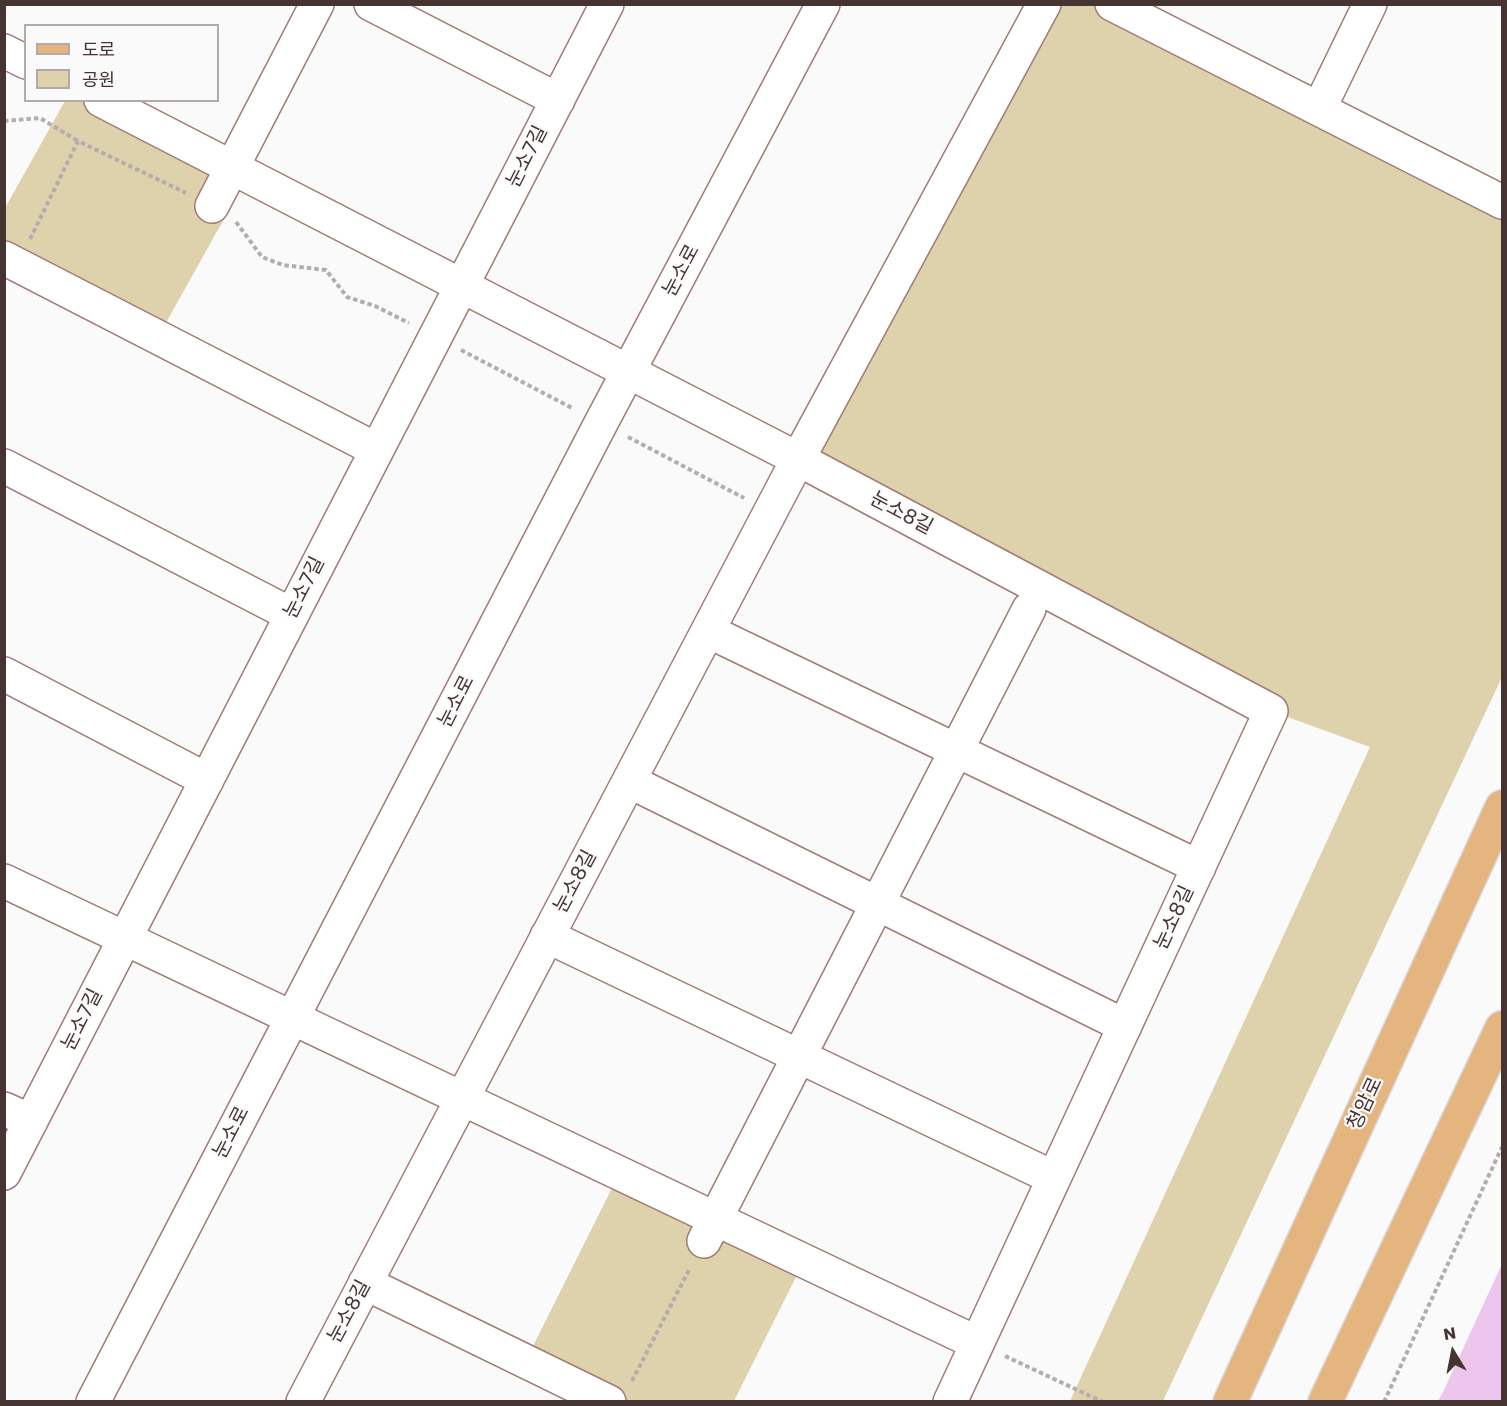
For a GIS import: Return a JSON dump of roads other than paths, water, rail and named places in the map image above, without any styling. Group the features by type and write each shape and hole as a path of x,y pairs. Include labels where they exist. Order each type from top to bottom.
{"main road":[{"name":"청암로","path":"1230,1401 1503,807"},
{"path":"1325,1401 1503,1028"}],"street":[{"path":"212,206 317,4"},
{"path":"371,4 558,100"},
{"name":"눈소7길","path":"4,1173 18,1115 125,939 607,4"},
{"name":"눈소로","path":"93,1401 628,372 823,4"},
{"path":"105,102 798,459 1044,4"},
{"path":"1112,4 1503,202"},
{"path":"1319,109 1370,4"},
{"path":"4,51 24,61"},
{"path":"15,253 377,450"},
{"name":"눈소8길","path":"303,1401 798,459 1271,711 950,1401"},
{"path":"4,466 291,615"},
{"path":"710,1230 1029,609"},
{"path":"708,631 1199,867"},
{"path":"4,674 207,780"},
{"path":"629,781 1125,1026"},
{"path":"4,881 462,1098 710,1230 977,1343"},
{"path":"547,936 1054,1178"},
{"path":"365,1283 609,1395"}]}
